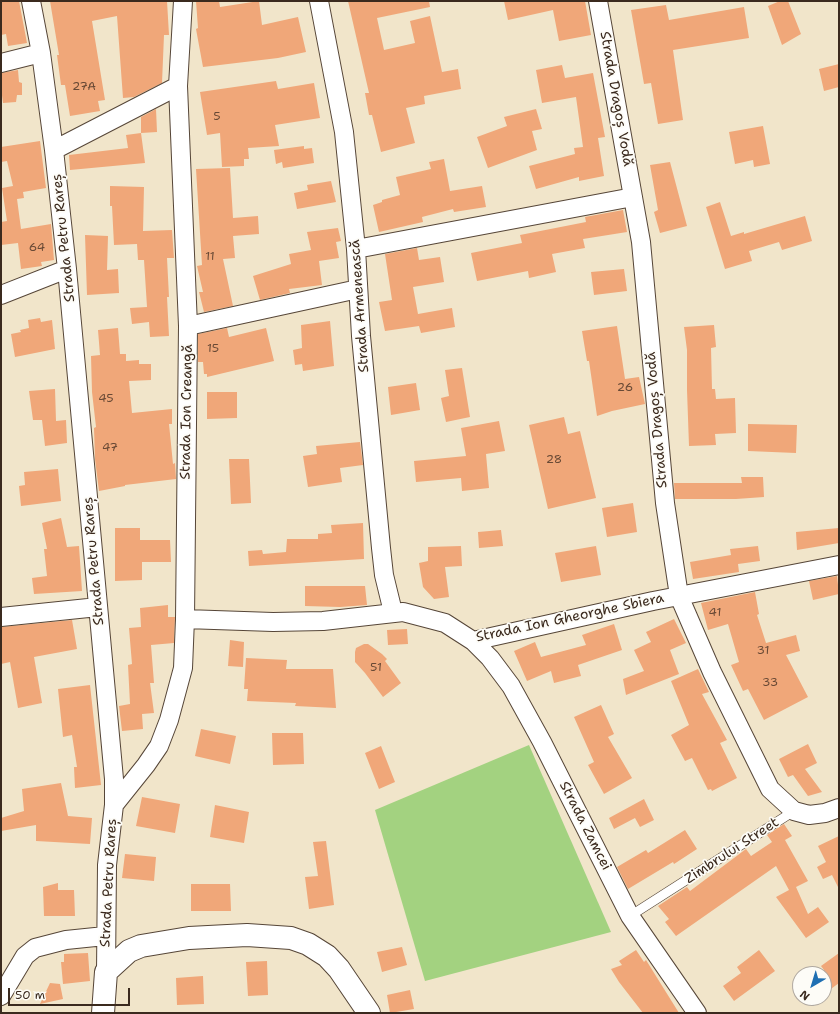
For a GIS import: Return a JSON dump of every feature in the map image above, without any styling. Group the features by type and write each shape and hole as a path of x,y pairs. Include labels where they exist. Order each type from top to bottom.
{"street":[{"name":"Strada Petru Rareș","path":"31,1 41,54 68,269 114,778 114,805 107,865 105,936 106,972"},
{"name":"Strada Ion Creangă","path":"114,805 159,746 170,720 183,668 185,619 188,326 178,86 183,1"},
{"name":"Strada Armenească","path":"319,1 344,132 356,249 361,336 381,548 384,575 393,612"},
{"name":"Strada Dragoș Vodă","path":"598,1 641,242 664,503 679,596 712,672 770,788 794,811"},
{"path":"1,63 41,54"},
{"path":"54,150 178,86"},
{"path":"356,249 634,197"},
{"path":"1,295 68,269"},
{"path":"188,326 358,289"},
{"name":"Strada Ion Gheorghe Sbiera","path":"185,619 273,622 323,621 393,612 404,612 445,623 472,641 679,596 839,565"},
{"path":"1,617 98,607"},
{"name":"Strada Zamcei","path":"472,641 490,658 511,686 542,742 630,916 697,1013"},
{"name":"Zimbrului Street","path":"794,811 809,815 824,813 839,808"},
{"path":"103,1013 106,972 129,950 141,946 188,938 247,935 291,938 308,944 327,956 351,986 369,1013"},
{"path":"1,996 25,956 35,948 66,940 105,936"}],"lane":[{"name":"Zimbrului Street","path":"630,916 794,811"}],"green space":[{"path":"529,745 611,932 425,981 375,810"}],"building":[{"path":"1,1 19,1 27,43 8,46 6,34 1,35"},
{"path":"50,1 167,1 169,35 164,35 162,83 134,97 123,98 117,16 92,21 105,100 98,101 100,111 70,116 65,85 61,85 57,55 59,55"},
{"path":"196,1 219,1 220,7 259,1 262,25 298,17 306,52 278,58 203,67 196,29 198,28"},
{"path":"348,1 429,1 430,7 377,18 384,50 415,43 410,21 430,16 442,72 458,69 461,89 424,96 425,104 406,108 415,143 381,152 372,115 369,115 365,93 369,93"},
{"path":"504,1 585,1 591,35 559,41 553,10 508,20"},
{"path":"780,1 788,1 801,34 782,45 768,6"},
{"path":"666,5 669,20 744,7 749,38 673,50 683,120 658,124 651,83 644,84 631,10"},
{"path":"839,64 839,87 824,91 819,69"},
{"path":"562,65 565,78 593,73 605,137 598,138 604,176 579,181 579,177 536,189 529,166 575,154 574,148 583,147 576,97 542,103 536,70"},
{"path":"18,70 19,82 22,83 22,95 17,95 16,102 3,103 1,73"},
{"path":"276,81 278,89 314,83 320,118 275,125 279,146 248,148 249,159 244,159 244,166 222,167 220,133 207,135 200,92"},
{"path":"156,109 157,132 141,133 141,117"},
{"path":"536,109 542,129 532,131 537,150 488,168 477,137 507,126 504,117"},
{"path":"763,126 770,164 754,167 753,160 735,164 729,132"},
{"path":"141,133 145,163 70,170 69,155 128,148 126,135"},
{"path":"40,141 46,188 23,192 24,198 17,199 21,229 51,224 54,260 41,262 42,266 21,269 18,243 1,245 1,222 7,221 2,188 13,186 7,161 1,162 1,147"},
{"path":"304,146 304,149 312,148 314,163 283,168 282,162 276,164 274,150"},
{"path":"444,159 450,191 482,186 486,207 454,212 453,209 422,217 423,222 379,232 373,205 382,202 382,200 400,195 396,177 431,169 429,162"},
{"path":"670,162 687,226 660,233 654,212 658,210 650,165"},
{"path":"230,168 233,218 258,216 259,234 233,236 235,258 223,259 233,306 204,312 199,292 203,292 197,266 202,265 196,169"},
{"path":"331,181 336,202 297,209 294,193 308,190 307,185"},
{"path":"110,186 144,187 143,231 172,230 174,258 167,258 169,336 150,337 149,322 132,324 130,308 147,307 144,260 138,260 137,244 114,245 112,206 110,206"},
{"path":"720,202 731,236 744,232 744,234 805,216 812,241 782,250 779,242 749,251 752,261 725,269 706,207"},
{"path":"623,210 627,232 583,239 585,248 552,254 556,272 529,278 528,271 477,281 471,253 522,243 520,235 586,222 585,217"},
{"path":"338,228 341,241 336,242 339,258 319,261 322,285 289,289 290,293 260,300 253,276 291,264 289,254 311,250 307,232"},
{"path":"85,235 108,236 107,270 118,269 119,293 87,295"},
{"path":"417,248 419,260 440,257 444,282 413,287 418,314 452,308 455,327 421,333 419,326 385,331 379,302 392,300 385,254"},
{"path":"624,269 627,291 594,295 591,272"},
{"path":"40,318 41,322 52,320 55,349 15,357 11,334 21,332 20,330 29,328 28,320"},
{"path":"330,321 334,366 303,371 302,364 295,365 293,350 302,348 301,325"},
{"path":"714,325 716,347 711,348 712,389 715,389 716,399 735,398 736,433 715,434 716,445 689,446 687,350 684,327"},
{"path":"617,326 625,379 639,377 645,404 612,411 597,416 589,361 587,361 582,331"},
{"path":"118,328 120,354 126,354 126,361 139,360 139,364 151,364 151,380 129,381 132,413 172,409 172,424 169,424 176,479 125,485 99,491 95,459 94,428 96,427 92,392 91,356 100,355 98,330"},
{"path":"227,328 229,337 266,328 274,361 207,377 207,374 204,374 203,362 198,362 198,334"},
{"path":"462,368 470,417 446,422 441,398 449,396 445,370"},
{"path":"416,383 420,410 391,415 388,387"},
{"path":"55,389 56,421 66,420 67,443 45,446 42,420 33,420 29,391"},
{"path":"207,392 237,392 237,418 207,419"},
{"path":"564,417 568,434 580,431 596,498 548,509 529,425"},
{"path":"499,421 505,451 486,454 489,488 462,491 461,478 416,482 414,461 466,456 461,428"},
{"path":"748,424 797,425 796,453 748,451"},
{"path":"360,442 363,465 340,468 342,482 308,487 303,456 317,454 316,446"},
{"path":"229,459 249,459 251,503 231,504"},
{"path":"58,469 61,501 21,506 19,486 25,485 24,472"},
{"path":"741,477 763,477 764,497 736,499 675,499 674,483 742,483"},
{"path":"633,503 637,532 607,537 602,508"},
{"path":"61,518 67,547 79,546 82,591 34,594 32,578 47,576 44,549 47,549 42,523"},
{"path":"363,523 364,559 249,566 248,551 262,550 263,554 286,552 287,539 318,539 318,534 332,533 331,525"},
{"path":"115,528 140,528 140,540 170,540 171,562 142,562 142,580 115,581"},
{"path":"839,528 839,543 797,550 796,532"},
{"path":"501,530 503,546 479,548 478,532"},
{"path":"461,546 462,566 445,567 449,597 434,599 423,587 419,563 428,561 428,547"},
{"path":"596,546 601,575 561,582 555,553"},
{"path":"758,546 760,561 738,564 739,572 693,579 690,562 731,555 730,549"},
{"path":"837,576 839,594 813,600 809,581"},
{"path":"305,586 365,586 367,605 340,607 305,606"},
{"path":"755,592 759,614 757,615 766,643 796,635 800,651 786,655 808,697 764,720 748,689 743,691 731,665 739,662 728,624 708,630 701,603"},
{"path":"168,605 168,617 175,617 174,643 151,645 154,683 150,683 154,713 142,714 143,729 122,731 119,706 130,704 128,665 132,664 129,628 141,627 140,608"},
{"path":"674,619 686,643 670,650 679,674 626,695 623,679 644,671 634,650 651,642 646,632"},
{"path":"72,620 77,649 34,657 42,703 18,708 10,662 1,664 1,627"},
{"path":"614,624 622,650 578,665 581,676 554,683 551,671 527,681 514,651 535,642 541,657 586,645 582,635"},
{"path":"407,629 408,644 388,645 387,630"},
{"path":"230,640 244,642 243,667 228,666"},
{"path":"364,644 368,644 387,659 385,661 401,683 383,697 355,662 356,648"},
{"path":"246,658 287,660 286,669 333,669 336,708 295,706 296,703 247,701 248,689 244,689"},
{"path":"698,669 709,692 702,694 727,740 720,743 737,778 712,791 711,789 708,790 692,758 685,761 671,735 689,725 671,681"},
{"path":"90,685 101,785 75,788 74,767 77,767 72,735 63,737 58,689"},
{"path":"601,705 614,734 608,737 632,778 604,794 588,765 594,762 574,717"},
{"path":"201,729 236,736 230,764 195,756"},
{"path":"272,733 303,733 304,764 273,765"},
{"path":"808,744 817,763 805,769 822,792 808,796 793,775 788,777 779,759"},
{"path":"381,746 395,782 379,789 365,753"},
{"path":"61,783 68,816 92,818 90,844 36,841 36,825 1,831 1,818 24,811 22,789"},
{"path":"142,797 180,804 175,833 136,826"},
{"path":"644,799 654,820 640,827 635,818 614,829 609,818"},
{"path":"215,805 249,812 244,843 210,837"},
{"path":"784,824 792,836 785,840 808,881 796,887 808,914 818,907 829,922 806,938 776,897 789,890 776,866 676,936 665,922 669,919 658,906 687,887 690,891 746,849 751,856 772,842 767,835"},
{"path":"685,830 697,849 674,864 673,862 628,889 617,867 646,850 648,853"},
{"path":"839,836 839,889 832,875 823,879 817,867 826,862 818,846"},
{"path":"326,841 334,905 309,909 305,877 318,876 313,842"},
{"path":"125,854 156,857 154,881 122,878"},
{"path":"58,883 58,890 74,890 75,916 44,916 43,887"},
{"path":"191,884 230,884 231,911 191,911"},
{"path":"402,947 407,965 382,972 377,952"},
{"path":"636,950 644,962 646,960 679,1013 643,1013 619,982 611,969 622,965 619,961"},
{"path":"759,950 775,971 734,1001 723,986 741,973 737,967"},
{"path":"88,953 90,981 63,984 61,962 64,962 64,954"},
{"path":"839,953 839,983 832,988 832,966 821,966"},
{"path":"267,961 268,995 248,996 246,962"},
{"path":"203,976 204,1004 177,1005 176,978"},
{"path":"50,983 60,984 63,999 40,1004"},
{"path":"410,990 414,1009 390,1013 387,995"}]}
